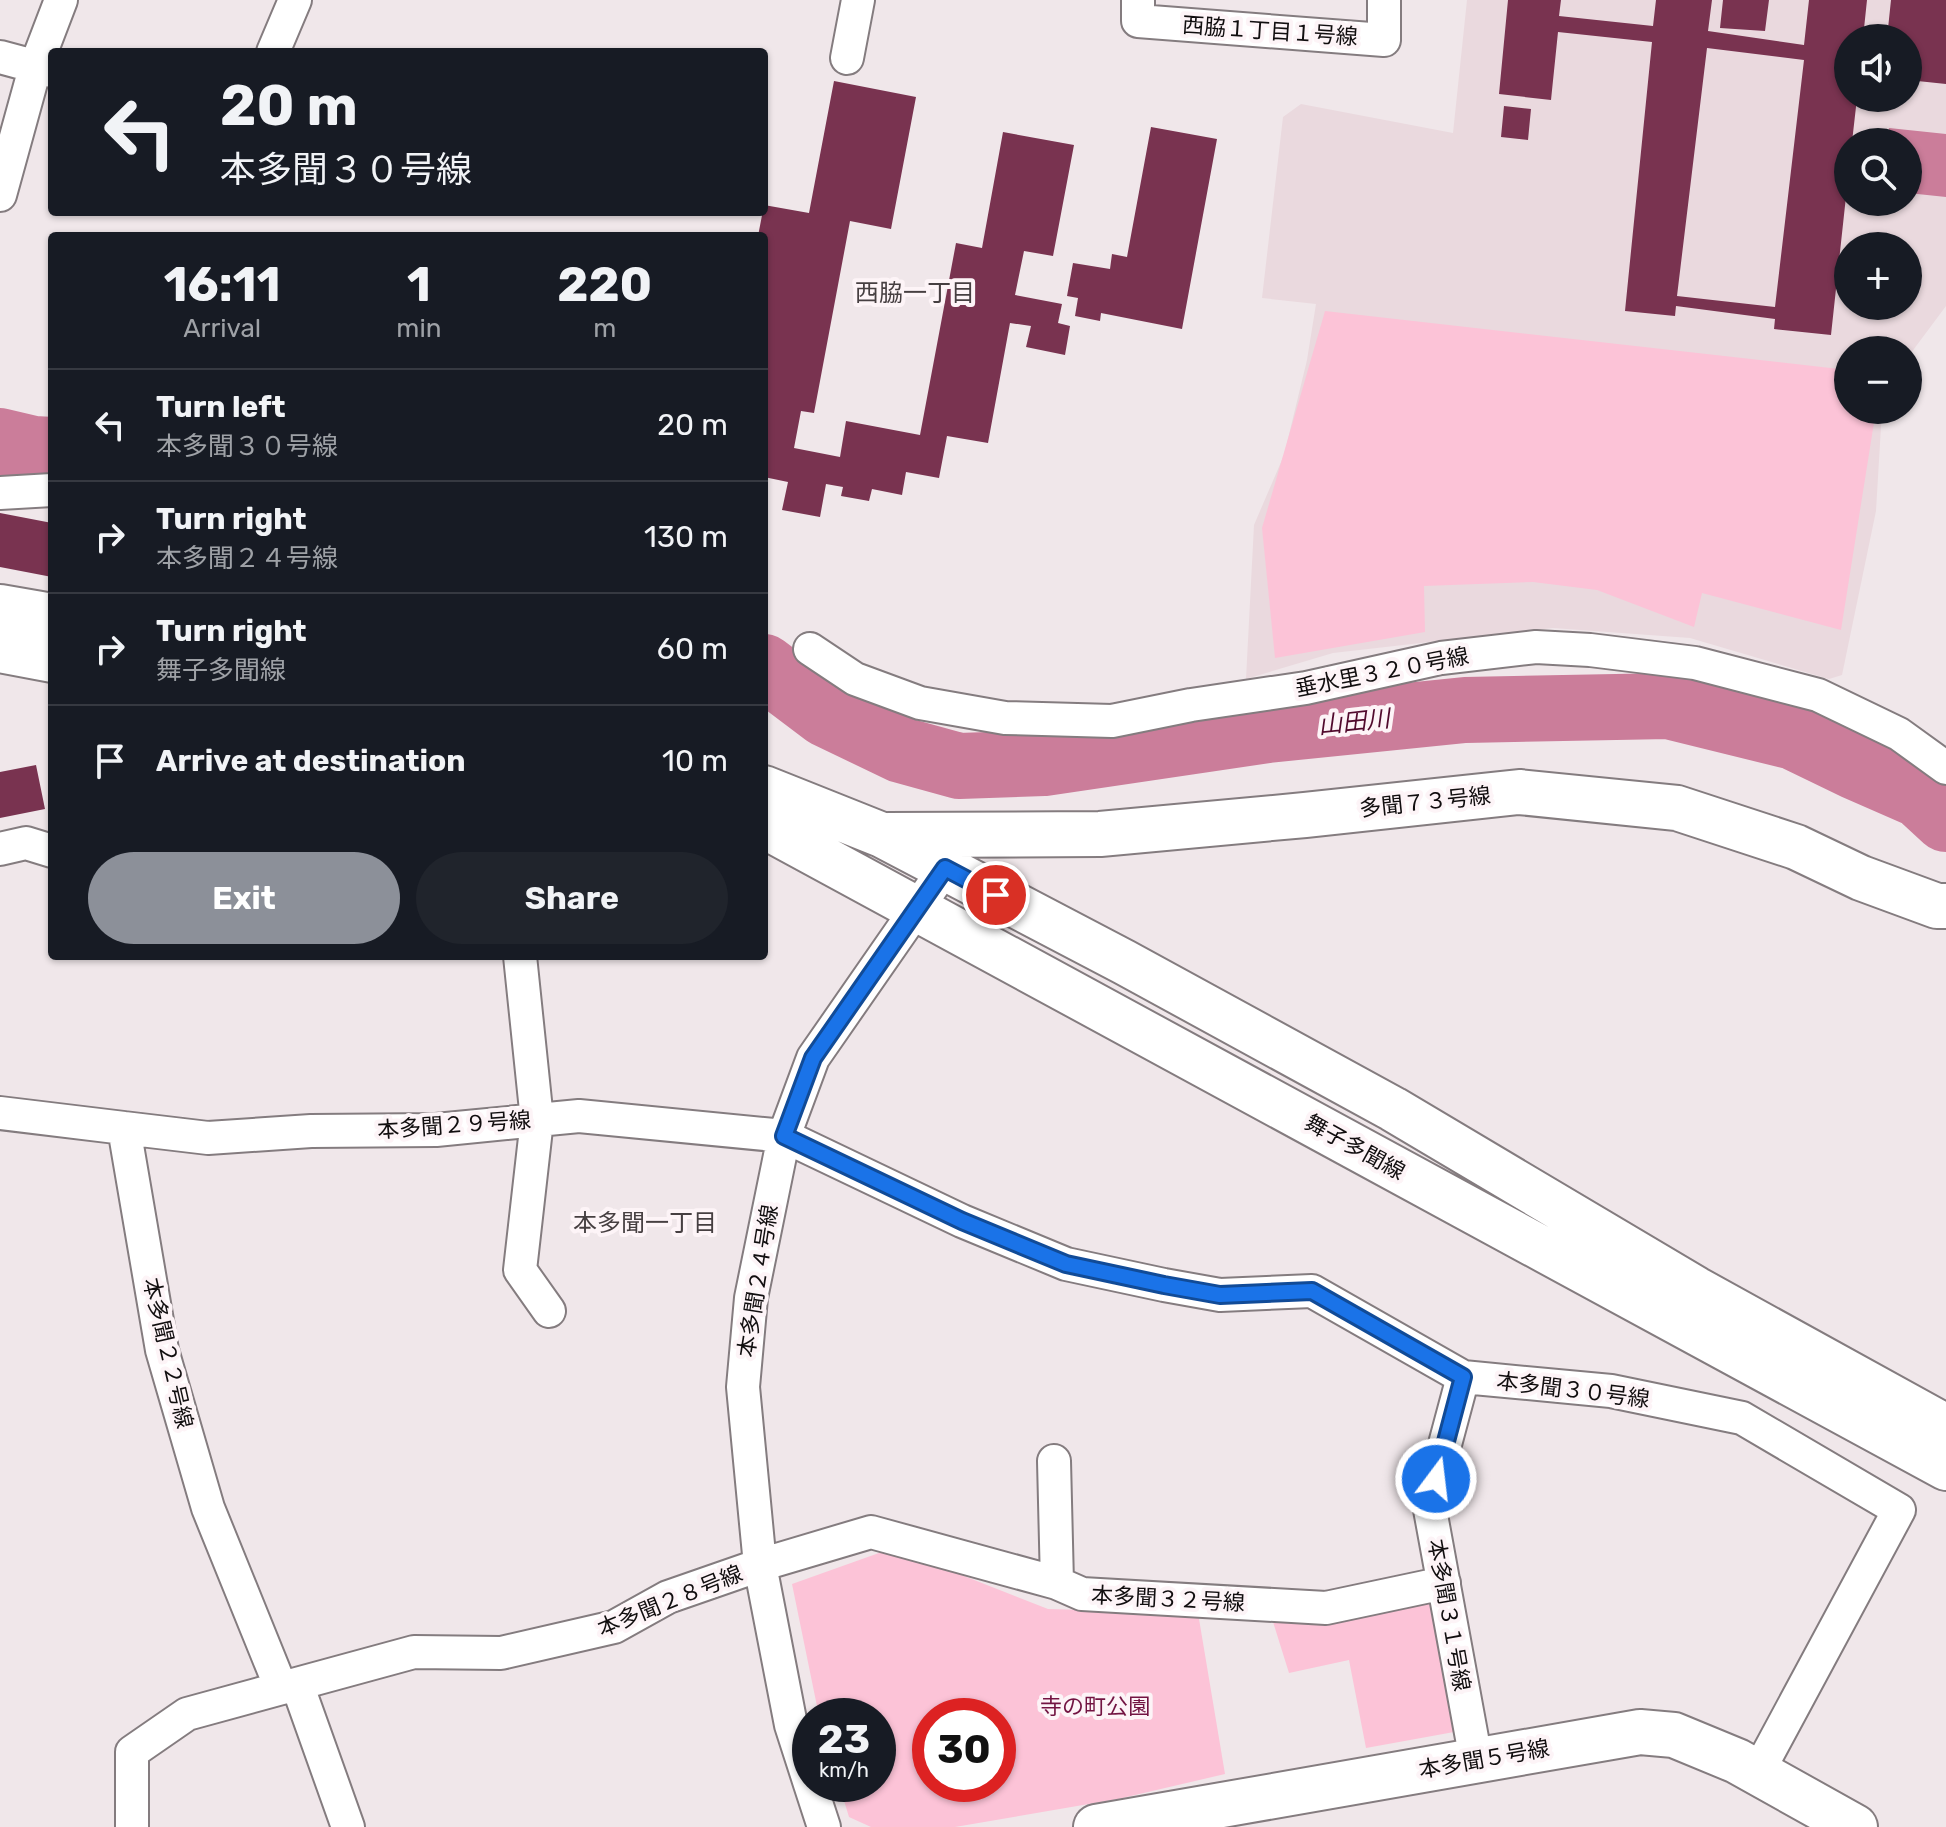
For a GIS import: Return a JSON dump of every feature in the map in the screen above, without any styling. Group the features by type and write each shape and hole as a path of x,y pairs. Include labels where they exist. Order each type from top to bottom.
{"street":[{"path":"49,48 61,0"},
{"path":"275,48 295,0"},
{"path":"847,58 858,0"},
{"name":"西脇１丁目１号線","path":"1138,0 1138,21 1384,40 1384,0"},
{"path":"0,57 44,70 0,195"},
{"path":"0,493 48,490"},
{"path":"0,607 48,615"},
{"name":"垂水里３２０号線","path":"810,649 855,679 920,703 1005,718 1112,721 1191,705 1306,688 1441,658 1536,647 1590,650 1695,663 1818,695 1899,734 1946,768"},
{"path":"0,650 48,659"},
{"path":"768,790 882,835 1124,962 1342,1081 1696,1289 1946,1427"},
{"name":"多聞７３号線","path":"882,835 1100,834 1519,792 1677,808 1796,847 1861,878 1943,909"},
{"name":"舞子多聞線","path":"768,828 1946,1468"},
{"path":"0,849 26,843 48,850"},
{"name":"本多聞２４号線","path":"792,1728 760,1565 743,1387 751,1298 784,1136 813,1058 945,868"},
{"path":"520,960 537,1120 520,1270 549,1311"},
{"path":"0,1113 124,1128"},
{"name":"本多聞２９号線","path":"124,1128 208,1138 311,1131 436,1130 579,1116 784,1136"},
{"name":"本多聞２２号線","path":"124,1128 162,1350 208,1508 289,1686 348,1827"},
{"name":"本多聞３０号線","path":"784,1136 962,1221 1066,1264 1220,1295 1312,1291 1463,1377 1611,1391 1742,1418 1899,1510 1758,1772"},
{"name":"本多聞３１号線","path":"1463,1377 1429,1504 1476,1760"},
{"path":"1054,1461 1057,1583"},
{"name":"本多聞３２号線","path":"760,1565 871,1532 1057,1583 1082,1594 1326,1608 1444,1583"},
{"name":"本多聞２８号線","path":"132,1827 132,1752 187,1714 414,1652 501,1653 614,1627 668,1597 760,1565"},
{"name":"本多聞５号線","path":"1096,1827 1640,1732 1674,1735 1737,1761 1855,1827"},
{"name":"本多聞２４号線","path":"816,1802 824,1827"}],"shaded area":[{"path":"1467,0 1946,0 1946,306 1922,338 1834,336 1834,424 1881,424 1876,511 1842,675 1829,679 1690,638 1553,628 1333,653 1246,679 1254,525 1284,455 1307,360 1316,304 1262,298 1283,117 1301,104 1453,133"},
{"path":"1922,131 1946,134 1946,197 1922,194"}],"green space":[{"path":"1325,311 1834,368 1834,424 1874,424 1841,630 1702,593 1694,627 1597,590 1533,582 1424,586 1425,632 1275,658 1262,528"},
{"name":"寺の町公園","path":"893,1548 1048,1609 1198,1613 1225,1774 1118,1799 955,1827 871,1827 849,1817 844,1802 896,1802 896,1698 815,1698 792,1584"},
{"path":"1426,1595 1440,1602 1461,1716 1454,1732 1366,1748 1349,1660 1289,1673 1269,1609"}],"building":[{"path":"1508,0 1561,0 1559,16 1653,26 1656,0 1712,0 1708,31 1804,45 1809,0 1867,0 1864,24 1834,24 1834,112 1855,112 1854,128 1834,128 1834,216 1844,216 1842,232 1834,232 1831,335 1774,329 1775,319 1676,306 1675,316 1625,311 1652,42 1558,32 1551,100 1499,94","holes":["1707,48 1804,60 1775,307 1677,296"]},
{"path":"1723,0 1769,0 1765,31 1720,28"},
{"path":"1891,0 1946,0 1946,84 1922,81 1922,24 1888,24"},
{"path":"834,81 916,97 891,229 850,221 814,413 801,411 794,448 840,457 846,421 920,435 956,243 982,248 1003,132 1074,145 1053,256 1024,251 1015,295 1062,304 1058,323 1070,326 1065,355 1026,347 1031,326 1010,323 988,443 947,436 939,478 906,472 902,495 872,489 869,501 841,496 843,487 826,484 820,517 782,510 788,482 768,478 768,232 759,232 762,216 768,216 768,206 809,213"},
{"path":"1504,106 1531,109 1528,140 1501,137"},
{"path":"1151,127 1217,139 1182,329 1101,313 1100,321 1075,316 1078,298 1067,296 1073,263 1110,269 1112,254 1127,257"},
{"path":"0,513 48,522 48,576 0,567"},
{"path":"36,765 45,809 0,818 0,772"}],"waterway":[{"name":"山田川","path":"0,441 48,450"},
{"name":"山田川","path":"768,670 826,714 901,750 959,766 1044,763 1268,730 1465,710 1668,706 1794,737 1920,795 1946,819"}],"district":[{"name":"西脇一丁目","path":"915,293"},
{"name":"本多聞一丁目","path":"645,1223"}],"route":[{"path":"996,895 945,868 813,1058 784,1136 962,1221 1066,1264 1220,1295 1312,1291 1463,1377 1436,1479"}]}
